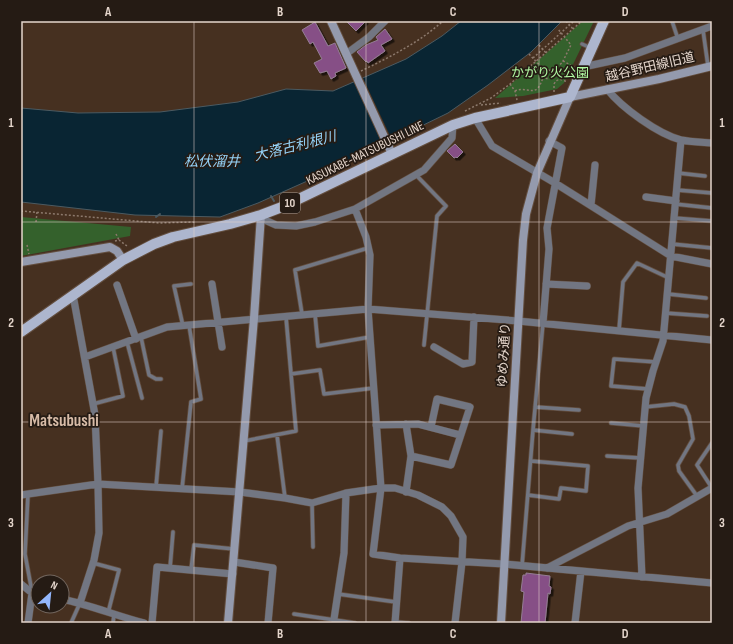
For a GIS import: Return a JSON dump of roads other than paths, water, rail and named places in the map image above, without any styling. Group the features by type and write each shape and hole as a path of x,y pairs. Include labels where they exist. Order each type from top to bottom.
{"main road":[{"path":"570,97 604,21"},
{"name":"KASUKABE-MATSUBUSHI LINE","path":"21,332 123,260 154,244 173,237 230,224 282,207 391,151 453,125 475,118 570,97"}],"street":[{"path":"332,21 346,54 358,74 391,151"},
{"path":"346,54 385,21"},
{"path":"583,68 625,58 678,39 707,26"},
{"name":"越谷野田線旧道","path":"570,97 659,79 710,66"},
{"path":"608,89 614,98 665,134 681,140 712,143"},
{"name":"ゆめみ通り","path":"501,623 518,321 526,214 536,173 570,97"},
{"path":"475,118 492,146 536,173 556,183 671,256 712,264"},
{"path":"261,215 267,221 276,225 296,226 315,222 355,209 424,170 452,138 453,125"},
{"path":"642,577 638,488 645,407 648,389 664,334 681,140"},
{"path":"543,323 549,249 547,228 562,148 550,141"},
{"path":"591,205 595,165"},
{"path":"646,197 676,202"},
{"path":"355,209 366,237 370,255 368,309 381,488 373,554 400,558 504,564 712,583"},
{"path":"228,623 240,492 261,215"},
{"path":"21,262 110,247 117,251 123,260"},
{"path":"212,284 222,347"},
{"path":"546,284 586,286"},
{"path":"117,285 138,338"},
{"path":"73,295 95,415 98,484 99,533 93,563 80,603"},
{"path":"85,357 167,328 254,318 368,309 543,323 712,340"},
{"path":"434,347 463,364 472,362 474,317"},
{"path":"411,456 451,465 470,407 436,399 431,427"},
{"path":"406,424 411,456 406,492"},
{"path":"376,425 418,424 460,434"},
{"path":"25,495 98,484 240,492 312,503 346,493 381,488 395,488 418,495 442,507 451,516 463,537 462,562 455,623"},
{"path":"546,568 628,526 639,524 667,514 712,488"},
{"path":"334,619 344,553 346,493"},
{"path":"395,622 400,558"},
{"path":"234,562 273,568 268,623"},
{"path":"152,623 157,567 233,574"},
{"path":"576,623 581,571"},
{"path":"21,584 30,590"},
{"path":"70,601 128,621 144,623"}],"lane":[{"path":"672,21 678,39"},
{"path":"707,26 710,66"},
{"path":"582,44 592,49"},
{"path":"678,173 705,176"},
{"path":"416,175 446,206 436,216 424,345"},
{"path":"677,190 712,193"},
{"path":"676,202 712,208"},
{"path":"674,218 712,221"},
{"path":"672,244 712,248"},
{"path":"302,314 295,270 368,248"},
{"path":"619,330 623,282 637,263 669,278"},
{"path":"182,489 191,402 201,399 186,326 174,286 191,284"},
{"path":"668,294 706,298"},
{"path":"315,313 318,346 370,337"},
{"path":"665,313 707,316"},
{"path":"244,441 296,431 286,316"},
{"path":"522,566 543,323"},
{"path":"138,338 149,375 156,380 161,378"},
{"path":"127,342 142,398"},
{"path":"93,404 124,396 113,347"},
{"path":"648,389 611,386 614,360 656,362"},
{"path":"291,374 320,370 324,394 374,388"},
{"path":"645,407 674,404 685,407 689,416 693,439 678,465 679,471 698,496"},
{"path":"535,407 579,410"},
{"path":"611,424 644,426"},
{"path":"533,430 572,434"},
{"path":"156,487 161,431"},
{"path":"277,435 286,498"},
{"path":"712,443 697,466 712,488"},
{"path":"607,456 641,458"},
{"path":"528,494 559,499 561,488 586,492 588,466 530,461"},
{"path":"25,495 25,554 30,574"},
{"path":"312,503 313,547"},
{"path":"170,568 173,532"},
{"path":"191,570 194,545 235,550"},
{"path":"93,563 119,570 111,614 113,623"},
{"path":"338,594 396,602"},
{"path":"71,623 80,603"},
{"path":"294,614 355,623"},
{"path":"395,622 409,623"}],"water":[{"name":"松伏溜井","path":"461,21 562,21 531,52 448,113 323,174 258,203 220,217 135,215 21,202 21,108 78,113 160,112 238,102 286,89 333,91 406,59 442,36"}],"waterway":[{"path":"271,196 274,201"},
{"path":"156,217 160,214"}],"district":[{"name":"Matsubushi","path":"64,421"}],"park label":[{"name":"かがり火公園","path":"550,73"}],"water label":[{"name":"大落古利根川","path":"295,146"}]}
